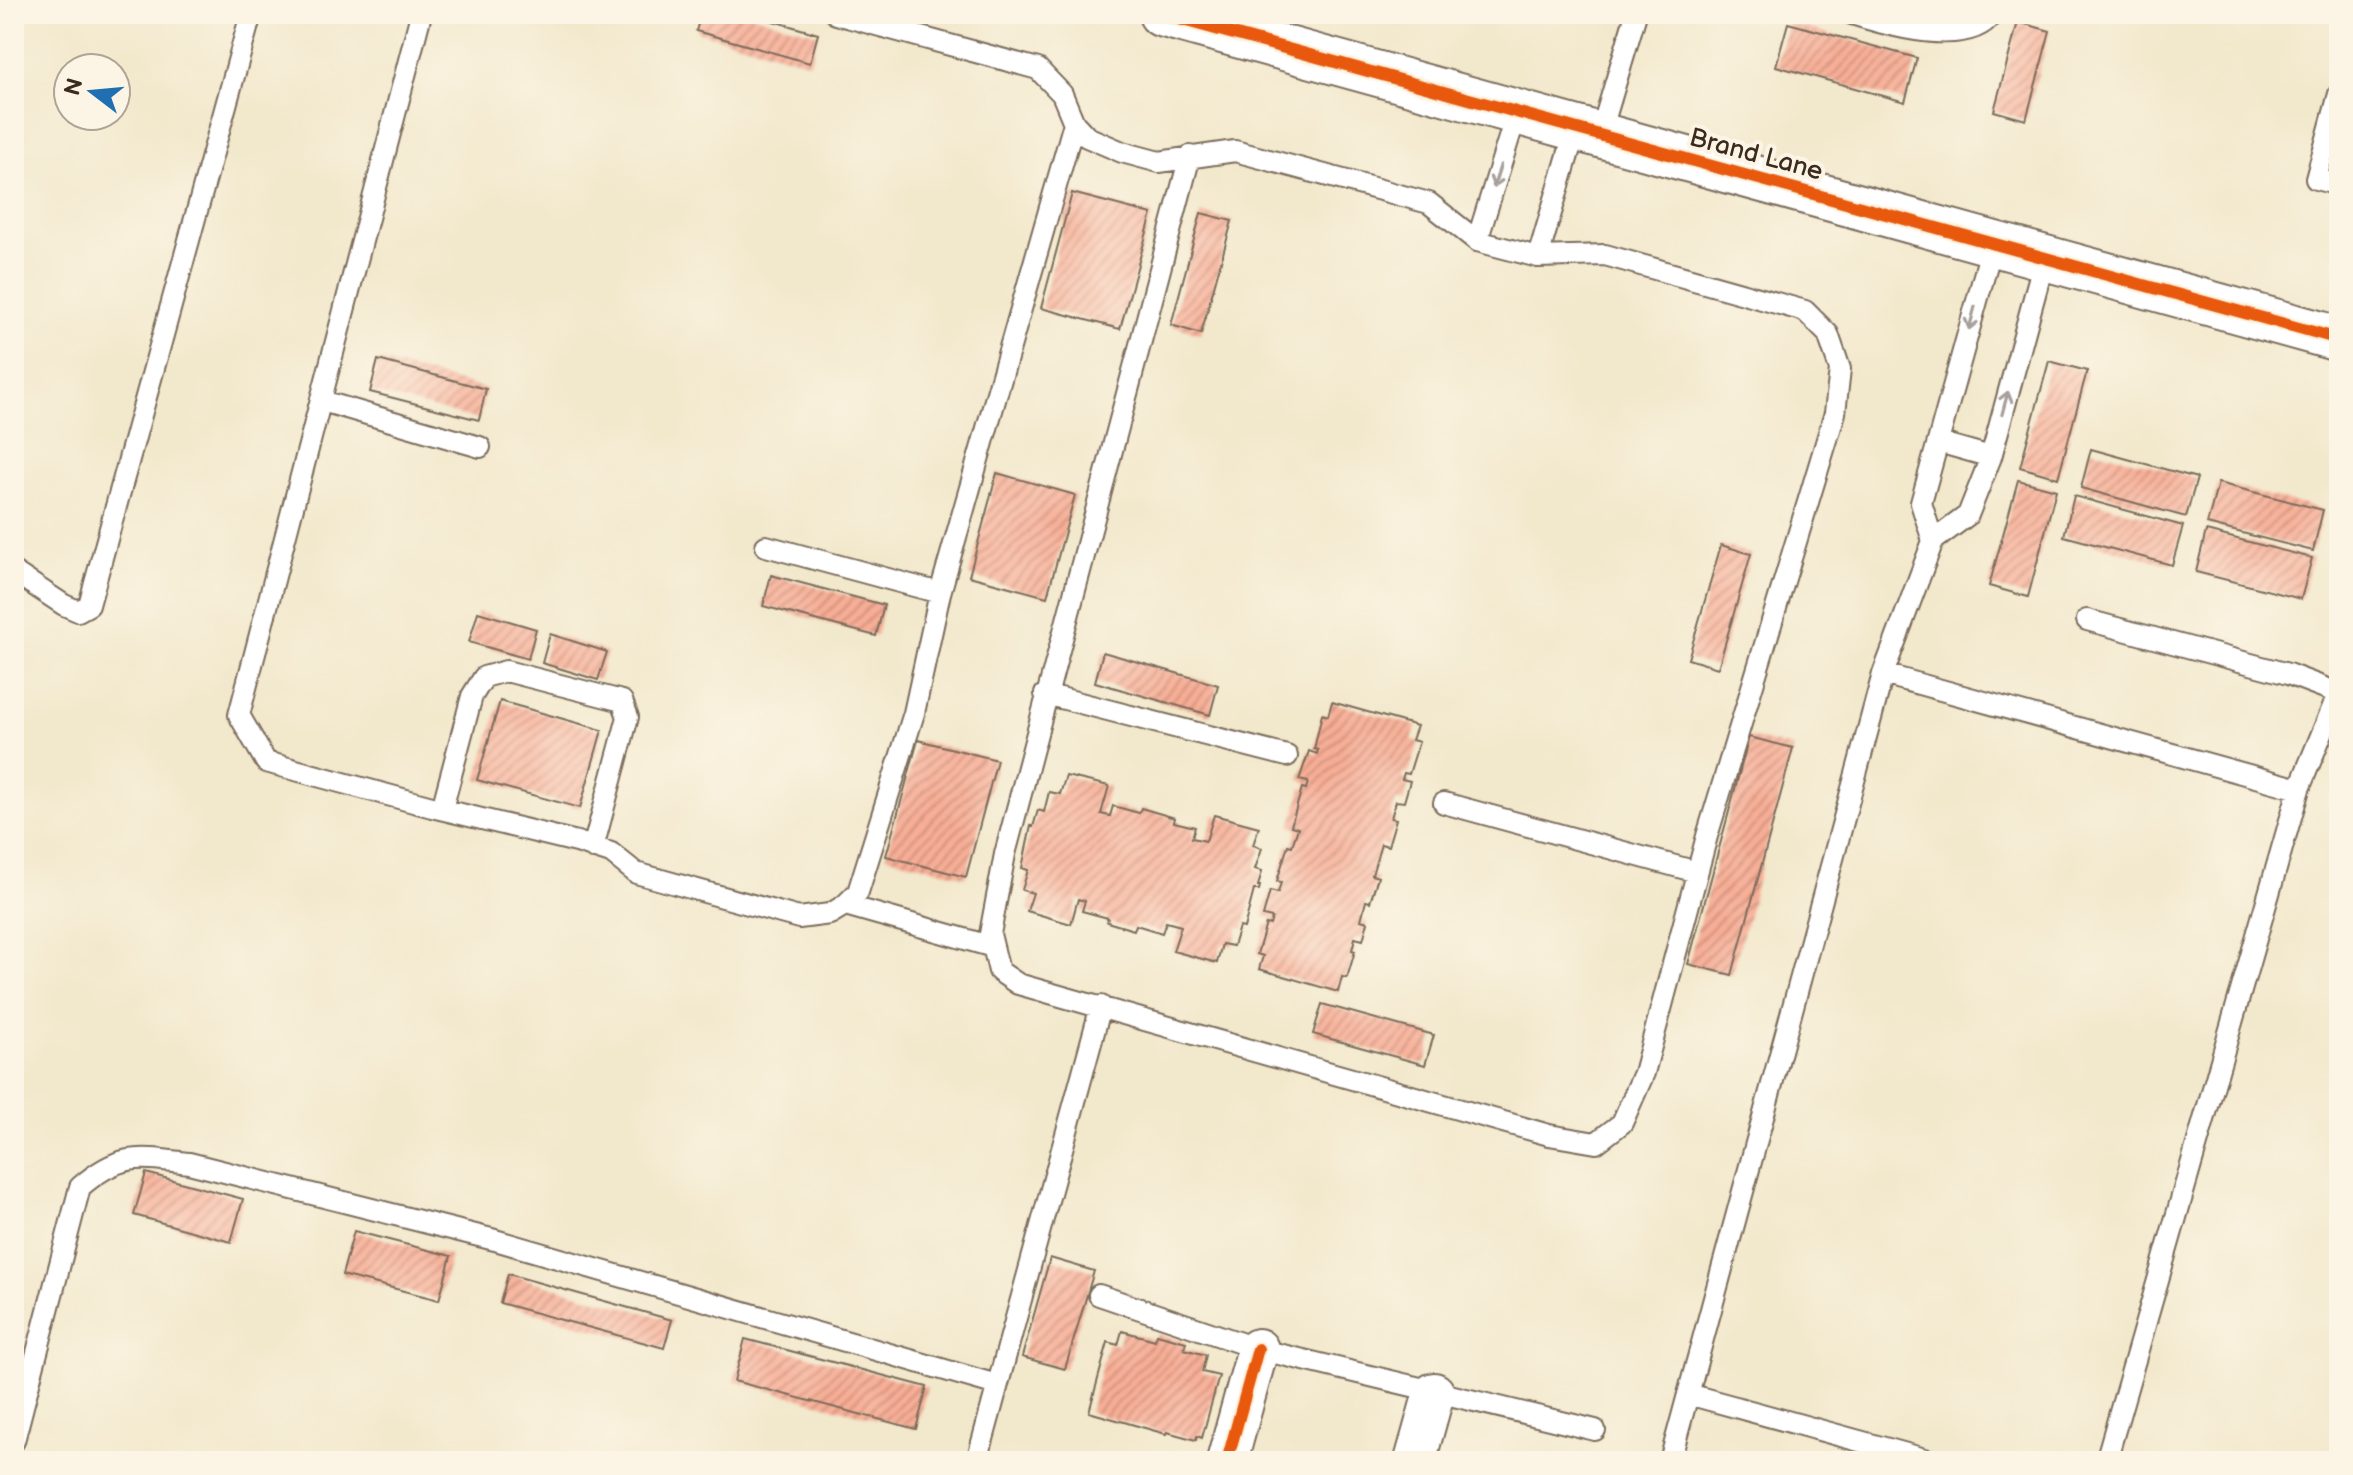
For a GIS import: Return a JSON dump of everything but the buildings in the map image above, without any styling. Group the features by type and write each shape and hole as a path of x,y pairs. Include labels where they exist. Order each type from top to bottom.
{"street":[{"name":"Brand Lane","path":"1161,14 2339,339"},
{"path":"1227,1461 1258,1349"},
{"path":"1415,1461 1434,1393"}],"lane":[{"path":"14,572 64,605 78,611 89,605 251,14"},
{"path":"421,14 239,715 266,762 611,853 636,873 799,918 830,914 858,892 914,713 940,593 1074,123"},
{"path":"836,14 1038,69 1062,94 1074,123 1087,137 1122,152 1159,162 1190,156 1235,151 1429,203 1477,241 1538,257 1605,255 1805,311 1828,334 1840,369 1835,413 1697,872 1644,1073 1622,1123 1596,1143 1549,1135 1018,984 999,971 990,934 1005,854 1190,156"},
{"path":"1538,257 1636,14"},
{"path":"1852,14 1890,26 1963,33 1987,22 1992,14"},
{"path":"2339,94 2316,179 2339,185"},
{"path":"1477,241 1517,112"},
{"path":"1933,541 1921,503 1993,243"},
{"path":"1670,1461 1883,674 1933,541 1968,515 1991,457 2045,257"},
{"path":"322,401 480,447"},
{"path":"1938,442 1991,457"},
{"path":"766,546 940,593"},
{"path":"2087,620 2288,674 2339,692 2299,789 2106,1461"},
{"path":"442,809 472,696 484,677 506,671 622,701 628,717 593,848"},
{"path":"1883,674 2299,789"},
{"path":"1045,694 1287,756"},
{"path":"1444,803 1697,872"},
{"path":"845,905 993,947"},
{"path":"977,1461 1101,1006"},
{"path":"14,1441 80,1187 102,1167 138,1157 189,1163 495,1240 997,1385"},
{"path":"1099,1295 1258,1349 1595,1430"},
{"path":"1688,1394 1932,1461"}],"cycle path":[{"path":"1161,14 2339,339"},
{"path":"1227,1461 1258,1349"}]}
